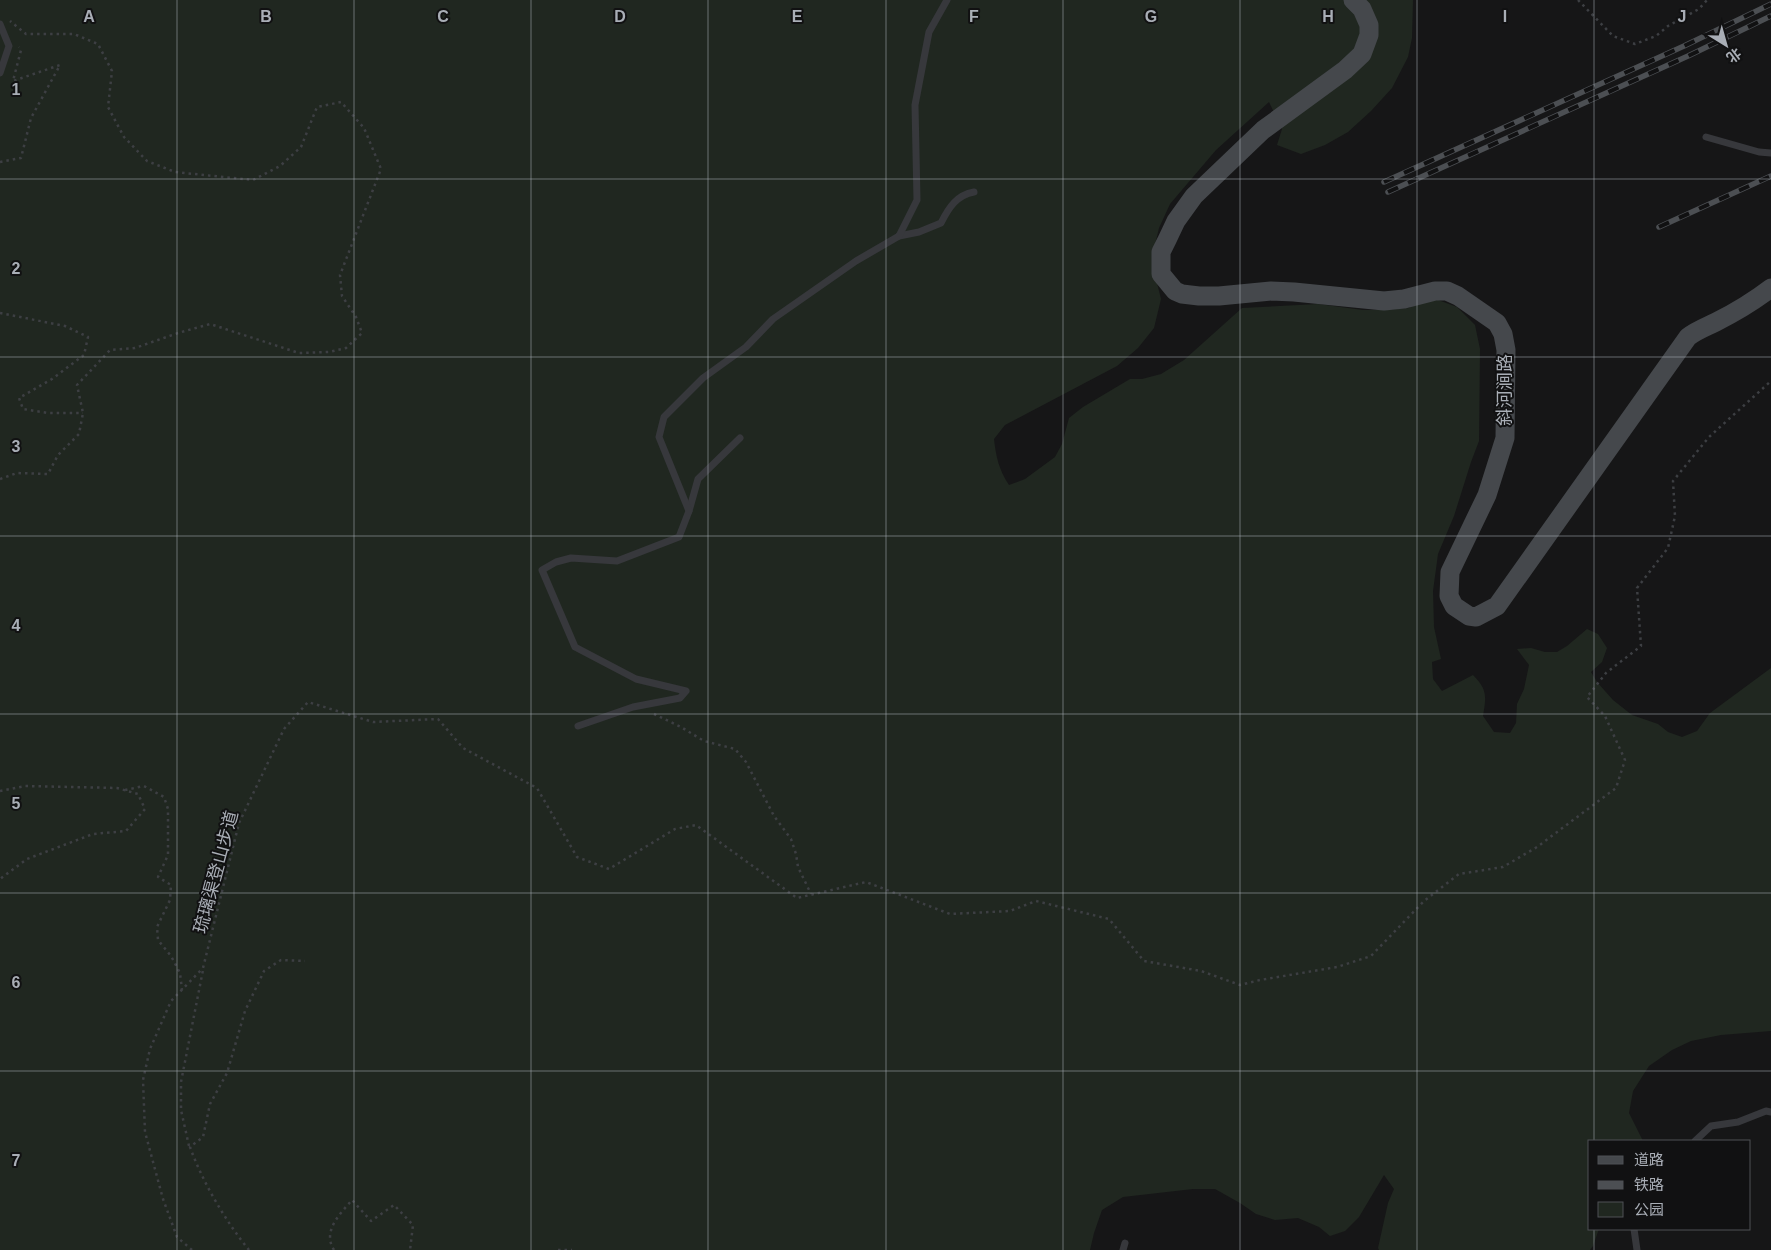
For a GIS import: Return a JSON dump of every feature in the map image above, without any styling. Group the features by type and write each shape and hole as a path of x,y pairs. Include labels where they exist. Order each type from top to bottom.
{"street":[{"name":"斜河涧路","path":"1353,0 1362,9 1369,25 1369,35 1362,54 1345,70 1263,130 1194,196 1176,221 1166,240 1162,252 1161,274 1175,291 1182,294 1199,296 1286,292 1384,301 1404,299 1435,290 1446,291 1458,296 1497,323 1503,334 1506,350 1505,438 1487,495 1450,572 1449,596 1454,606 1469,616 1476,617 1497,606 1688,337 1697,330 1715,323 1745,306 1771,288"}],"lane":[{"path":"899,236 917,200 915,105 929,32 946,0"},
{"path":"0,73 9,46 2,22"},
{"path":"1706,137 1759,152 1771,153"},
{"path":"689,511 659,437 664,417 703,378 746,347 773,319 856,261 899,236 919,232 942,222 948,208 964,194 974,192"},
{"path":"578,726 634,707 680,698 686,691 636,680 575,647 542,570 556,562 571,558 617,561 679,537 698,479 740,438"},
{"path":"1696,1140 1711,1126 1738,1122 1766,1111 1771,1112"},
{"path":"1634,1230 1636,1250"}],"path":[{"path":"1578,0 1613,36 1635,44 1656,36 1668,26 1699,9 1707,0"},
{"path":"0,162 21,158 31,118 60,65 13,81 21,50 2,22"},
{"path":"0,478 17,473 48,474 58,455 79,434 82,413 77,385 110,350 135,348 210,324 299,353 329,352 346,348 362,333 356,317 342,296 340,275 381,169 364,128 341,102 316,107 301,147 280,166 253,180 175,172 147,161 124,137 108,107 112,71 98,44 74,34 26,34 2,22"},
{"path":"0,313 65,326 88,337 84,355 52,379 19,398 23,409 48,413 82,413"},
{"name":"琉璃渠登山步道","path":"192,1250 178,1237 163,1198 145,1132 143,1080 150,1048 171,1001 203,968 239,823 284,729 308,702 373,722 438,719 463,748 537,788 577,856 609,869 675,829 696,826 797,898 866,882 950,914 1010,911 1036,901 1109,918 1144,962 1201,971 1240,985 1337,967 1371,956 1424,901 1459,874 1503,867 1537,847 1616,788 1625,760 1605,716 1587,697 1606,672 1641,646 1637,588 1668,548 1675,516 1673,481 1709,437 1771,381"},
{"path":"634,707 657,715 704,741 735,749 746,762 774,816 791,839 798,867 811,895"},
{"path":"0,791 25,786 117,788 138,794 145,809 126,831 93,834 26,859 0,879"},
{"path":"124,790 144,786 164,796 168,809 168,855 158,877 171,884 170,900 157,927 158,940 171,956 180,973 182,990"},
{"path":"190,1147 203,1137 210,1104 227,1073 245,1011 264,970 282,960 305,961"},
{"path":"203,968 181,1082 181,1110 190,1147 198,1169 238,1237 249,1250"},
{"path":"334,1250 330,1244 333,1222 352,1200 371,1221 394,1205 413,1225 410,1250"},
{"path":"558,1250 572,1250"}],"green space":[{"path":"0,0 1413,0 1412,38 1408,57 1392,88 1371,111 1348,132 1325,145 1301,154 1277,145 1282,129 1269,102 1216,150 1170,204 1159,228 1154,249 1153,267 1161,299 1154,328 1138,348 1117,366 1005,425 994,439 1000,469 1009,485 1025,479 1055,457 1062,444 1069,418 1083,407 1130,379 1142,379 1161,374 1184,360 1242,308 1318,304 1363,310 1387,310 1409,308 1430,297 1457,307 1475,325 1480,349 1479,441 1454,516 1438,554 1433,591 1434,627 1441,659 1432,662 1433,679 1442,691 1473,675 1478,680 1485,694 1483,716 1494,732 1510,733 1516,723 1517,704 1524,689 1529,665 1517,649 1531,648 1545,652 1557,652 1587,629 1598,634 1607,648 1602,662 1591,672 1597,682 1613,700 1632,715 1658,724 1668,732 1682,737 1697,731 1710,713 1771,668 1771,1031 1721,1035 1691,1041 1672,1050 1649,1066 1633,1091 1629,1113 1642,1140 1588,1140 1588,1230 1599,1230 1590,1250 1379,1250 1388,1203 1394,1189 1384,1175 1359,1217 1345,1231 1330,1236 1319,1227 1298,1218 1275,1220 1256,1214 1215,1189 1193,1189 1123,1197 1102,1210 1090,1250 0,1250"}],"railway":[{"path":"1384,182 1684,46 1771,4"},
{"path":"1388,192 1688,56 1771,16"},
{"path":"1659,227 1771,176"}]}
